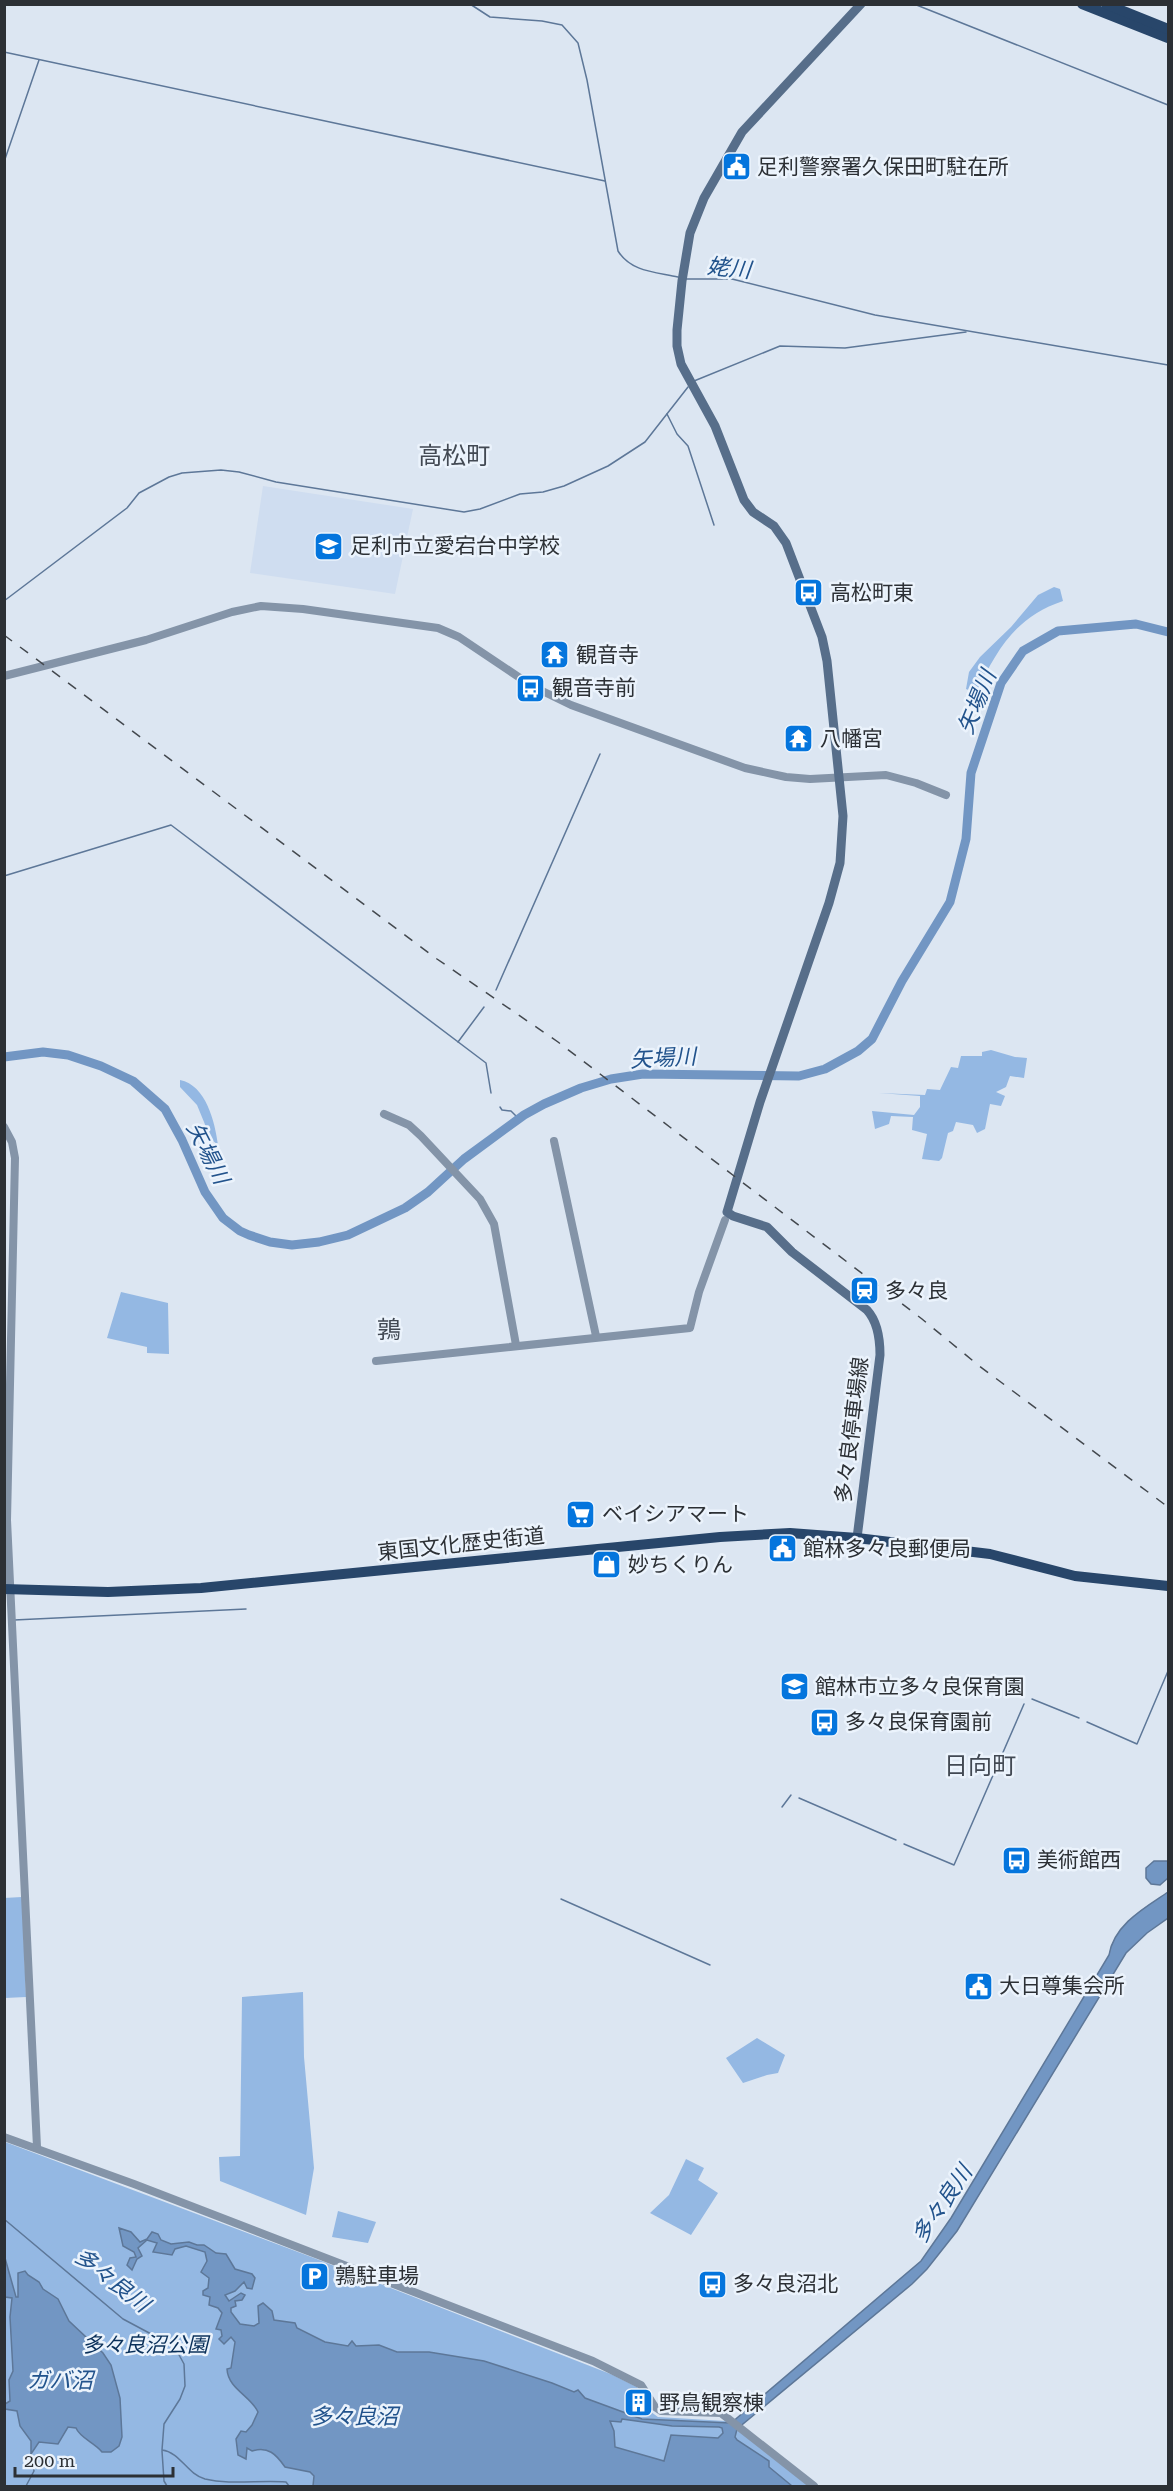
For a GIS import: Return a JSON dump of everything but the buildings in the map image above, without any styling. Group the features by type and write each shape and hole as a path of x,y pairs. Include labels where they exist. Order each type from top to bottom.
{"highway":[{"path":"1082,4 1168,38"},
{"path":"1106,4 1168,29"},
{"name":"東国文化歴史街道","path":"7,1589 108,1592 201,1588 745,1534 790,1533 857,1538 982,1553 1075,1576 1168,1586"}],"main road":[{"path":"840,778 827,661 822,637 779,532 753,512 744,500 715,426 680,360 676,338 682,277 690,233 699,208 742,132 861,4"},
{"name":"多々良停車場線","path":"840,778 843,828 838,871 762,1098 727,1212 767,1227 792,1252 872,1316 880,1348 857,1538"}],"street":[{"path":"4,676 146,640 245,609 271,606 303,609 438,628 465,640 532,686 592,714 753,770 796,778 840,778 886,774 946,795"},
{"path":"384,1114 409,1125 487,1207 494,1224 516,1346"},
{"path":"4,1127 12,1142 15,1158 6,1520 7,1589 37,2147"},
{"path":"554,1141 596,1336"},
{"path":"376,1361 596,1336 690,1328 699,1292 724,1220"},
{"path":"4,2137 37,2147 593,2361 641,2385 656,2408 661,2411 694,2413 714,2411 727,2418 814,2487"}],"shaded area":[{"name":"足利市立愛宕台中学校","path":"263,486 413,509 395,594 250,573"}],"green space":[{"path":"1054,587 1060,589 1063,601 1032,616 1020,626 1000,649 976,693 966,689 969,672 980,657 1011,627 1038,595"},
{"path":"991,1050 1027,1058 1024,1078 1010,1076 1006,1087 996,1092 1005,1096 1001,1106 990,1104 985,1129 977,1133 973,1125 956,1122 953,1131 948,1133 942,1158 939,1161 922,1159 927,1134 912,1130 913,1117 891,1116 889,1124 875,1129 872,1111 914,1115 920,1107 920,1096 879,1093 925,1095 927,1089 940,1090 951,1067 958,1068 961,1056 982,1056 982,1052"},
{"path":"180,1080 189,1083 203,1097 212,1116 218,1145 211,1139 197,1105 180,1087"},
{"path":"121,1292 168,1303 169,1354 147,1353 147,1347 107,1338"},
{"path":"22,1897 26,1997 5,1998 4,1898"},
{"path":"303,1992 304,2057 314,2168 306,2215 220,2181 219,2157 240,2156 242,1997"},
{"path":"757,2038 785,2055 778,2073 743,2083 726,2058"},
{"name":"多々良沼公園","path":"5,2142 314,2258 613,2375 637,2387 651,2412 658,2417 726,2421 809,2486 5,2486"},
{"path":"686,2159 704,2168 698,2180 718,2193 691,2235 650,2213 669,2195"},
{"path":"338,2211 376,2222 368,2243 332,2237"}],"water":[{"path":"1154,1861 1168,1861 1168,1878 1160,1885 1151,1884 1146,1878 1146,1868"},
{"name":"多々良沼","path":"1168,1892 1168,1918 1147,1933 1126,1953 957,2231 927,2269 912,2284 737,2429 735,2437 737,2440 769,2461 769,2467 792,2486 313,2486 314,2476 310,2472 285,2467 275,2455 267,2450 252,2451 247,2448 246,2459 238,2455 236,2439 241,2431 246,2432 252,2425 258,2412 228,2376 227,2369 231,2368 235,2342 231,2337 224,2344 219,2339 222,2336 221,2330 216,2329 222,2313 218,2308 209,2305 210,2297 203,2295 203,2291 208,2288 209,2278 201,2272 207,2261 205,2252 186,2246 175,2249 172,2255 153,2252 157,2243 147,2240 138,2248 142,2256 137,2259 132,2270 127,2265 130,2258 136,2257 134,2252 123,2246 119,2228 131,2232 140,2242 147,2239 152,2232 158,2234 161,2240 171,2244 189,2242 204,2245 216,2253 226,2254 235,2269 252,2274 255,2278 252,2289 247,2288 244,2282 235,2291 225,2295 229,2301 241,2293 245,2295 242,2300 235,2301 236,2306 231,2308 231,2312 240,2324 254,2326 259,2323 258,2306 263,2303 272,2311 274,2320 295,2323 297,2328 325,2342 348,2346 352,2341 356,2346 379,2345 397,2352 429,2352 484,2361 574,2392 578,2390 585,2398 642,2419 731,2423 921,2261 951,2218 1109,1955 1117,1934 1141,1910","holes":["622,2419 672,2426 719,2427 722,2428 723,2433 718,2438 671,2435 664,2461 615,2447 614,2431 610,2421 621,2422"]},
{"name":"ガバ沼","path":"5,2258 16,2297 18,2297 18,2273 25,2271 39,2282 43,2289 58,2299 69,2321 103,2353 111,2365 120,2398 122,2437 119,2446 111,2452 102,2452 76,2428 68,2427 58,2444 39,2442 31,2454 31,2441 20,2426 17,2411 5,2409 5,2404 10,2401 9,2380 13,2371 10,2317 12,2298 5,2297"}],"waterway":[{"name":"姥川","path":"470,4 490,17 562,25 578,43 587,80 618,251 623,258 637,267 678,277"},
{"path":"914,4 1168,105"},
{"path":"4,52 605,181"},
{"path":"4,162 39,60"},
{"name":"姥川","path":"686,279 732,279 875,315 1168,365"},
{"path":"694,381 780,346 845,348 966,332"},
{"path":"4,601 127,508 139,493 169,477 182,473 221,470 239,472 276,482 464,512 480,509 520,494 543,492 564,486 608,466 645,442 688,387"},
{"path":"667,414 677,434 688,446 714,525"},
{"name":"矢場川","path":"4,1057 43,1052 68,1055 101,1066 133,1081 165,1109 182,1140 205,1192 223,1218 249,1235 270,1242 292,1245 348,1235 405,1208 428,1192 464,1159 524,1115 581,1088 611,1079 643,1074 799,1076 825,1069 858,1051 872,1039 902,981 950,902 966,839 971,773 1001,683 1023,651 1058,631 1136,624 1168,632"},
{"path":"496,990 600,754"},
{"path":"4,876 171,825 486,1063 491,1093"},
{"path":"458,1042 484,1007"},
{"path":"500,1107 502,1110 511,1111 519,1119"},
{"path":"14,1620 246,1609"},
{"path":"1087,1722 1137,1744 1168,1671"},
{"path":"1032,1699 1079,1718"},
{"path":"904,1844 954,1865 1024,1704"},
{"path":"782,1807 791,1795"},
{"path":"799,1798 896,1840"},
{"path":"561,1899 710,1965"},
{"name":"多々良川","path":"4,2219 123,2319 168,2343 178,2353 184,2364 185,2386 180,2399 164,2424 162,2450 174,2455 193,2473 205,2479 224,2482 286,2482 289,2486"},
{"path":"162,2451 164,2481 167,2486"},
{"path":"26,2486 34,2471 31,2454"}],"railway":[{"path":"4,635 437,959 558,1042 922,1319 978,1365 1168,1507"}],"place":[{"name":"足利警察署久保田町駐在所","path":"736,167"},
{"name":"足利市立愛宕台中学校","path":"329,546"},
{"name":"高松町東","path":"809,593"},
{"name":"観音寺","path":"555,655"},
{"name":"観音寺前","path":"531,688"},
{"name":"八幡宮","path":"799,739"},
{"name":"多々良","path":"864,1291"},
{"name":"ベイシアマート","path":"581,1514"},
{"name":"館林多々良郵便局","path":"782,1549"},
{"name":"妙ちくりん","path":"607,1565"},
{"name":"館林市立多々良保育園","path":"794,1687"},
{"name":"多々良保育園前","path":"824,1722"},
{"name":"美術館西","path":"1016,1860"},
{"name":"大日尊集会所","path":"978,1986"},
{"name":"鶉駐車場","path":"314,2276"},
{"name":"多々良沼北","path":"712,2284"},
{"name":"野鳥観察棟","path":"638,2403"}],"district":[{"name":"高松町","path":"454,456"},
{"name":"鶉","path":"389,1330"},
{"name":"日向町","path":"980,1766"}]}
